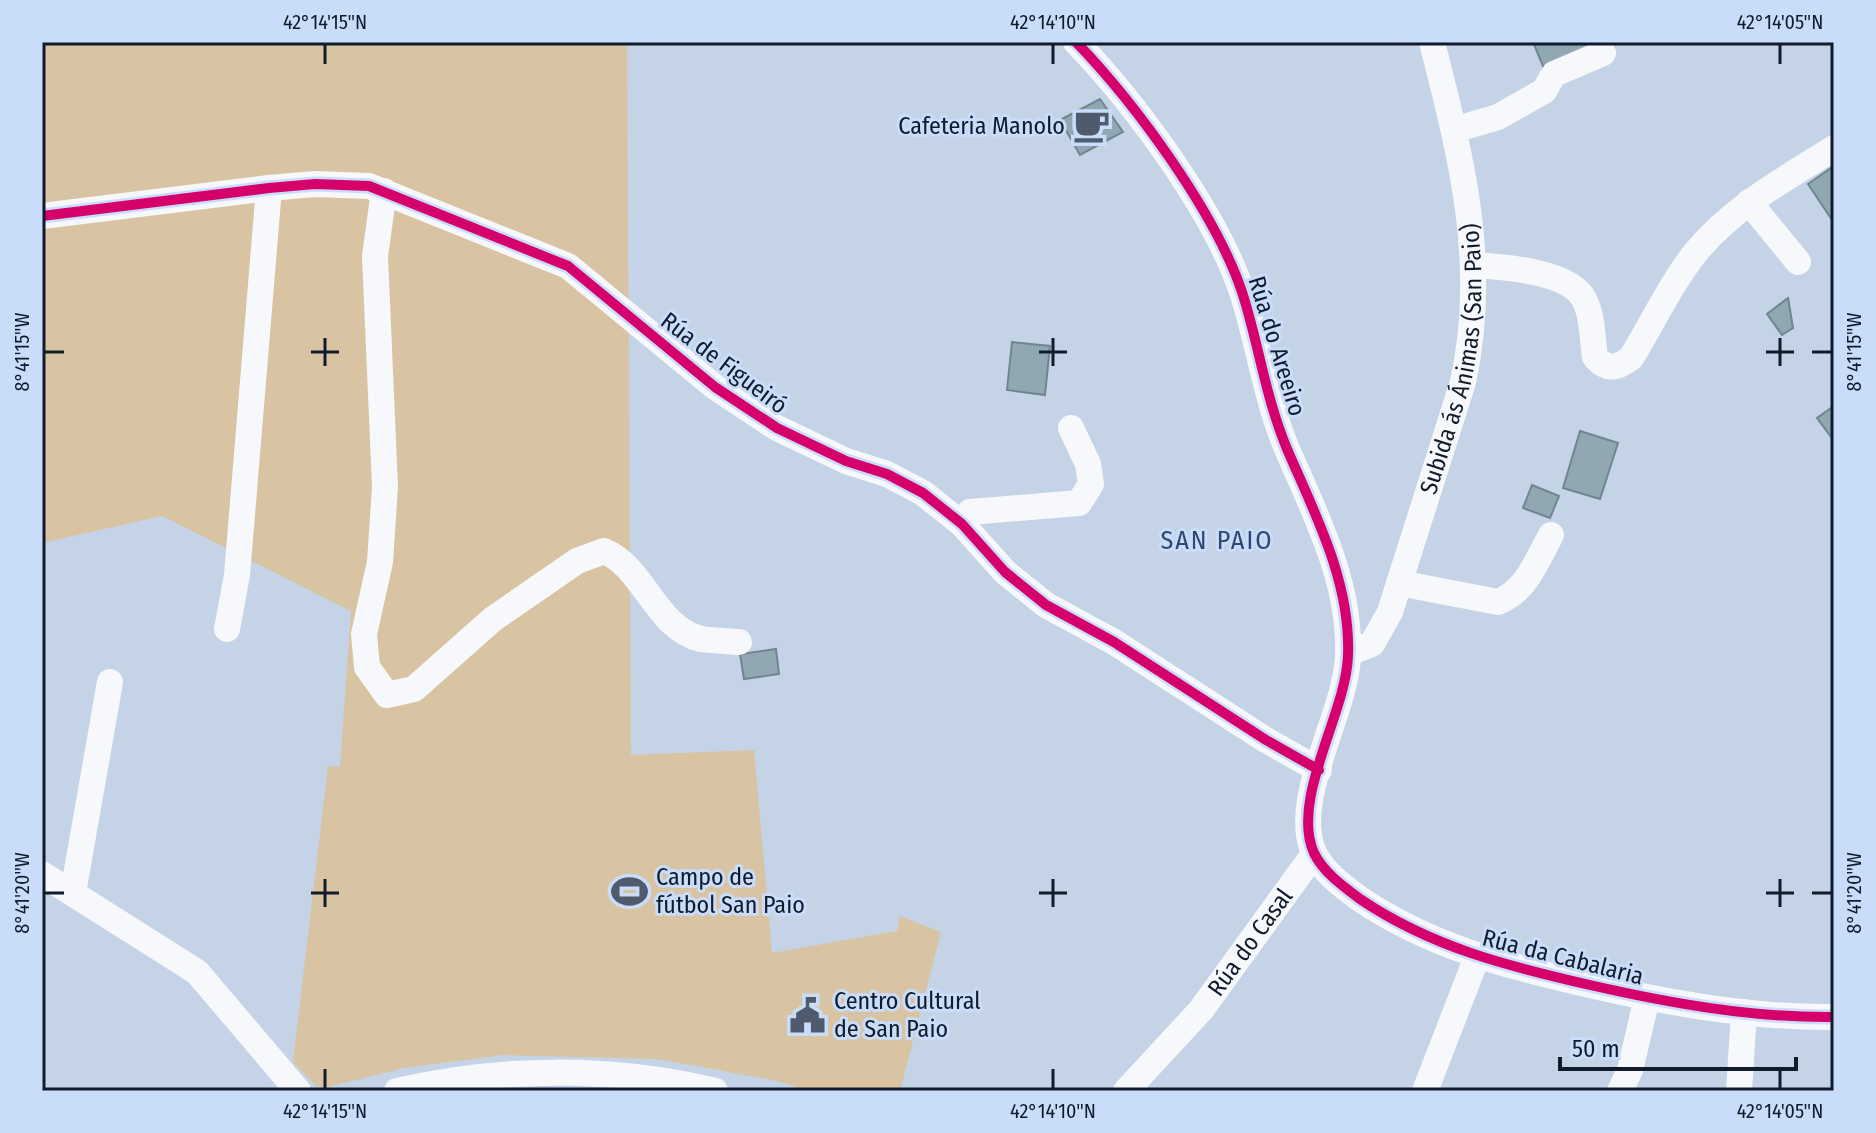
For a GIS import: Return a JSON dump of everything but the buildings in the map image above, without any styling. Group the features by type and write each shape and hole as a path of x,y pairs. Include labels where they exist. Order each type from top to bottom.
{"street":[{"name":"Rúa do Areeiro","path":"1076,42 1103,70 1176,170 1223,247 1243,294 1282,433 1314,503 1339,582 1349,653 1344,693 1319,770"},
{"name":"Subida ás Ánimas (San Paio)","path":"1349,653 1372,644 1390,612 1463,382 1471,345 1475,265 1465,172 1432,42"},
{"path":"1454,130 1498,117 1544,91 1554,74 1603,53"},
{"path":"1475,265 1523,268 1573,287 1587,308 1595,357 1606,366 1616,367 1631,358 1694,254 1749,202 1834,148"},
{"name":"Rúa de Figueiró","path":"42,216 269,188 315,184 369,186 568,266 715,387 777,428 846,461 887,474 923,493 962,524 1005,572 1046,605 1114,642 1319,770"},
{"path":"227,629 237,575 269,188"},
{"path":"384,191 375,256 385,487 380,562 364,634 367,667 387,695 414,689 493,619 577,561 604,551 618,557 673,624 698,639 739,642"},
{"path":"1749,202 1798,262"},
{"path":"962,524 970,512 1079,503 1091,484 1088,464 1071,428"},
{"path":"1399,583 1498,602 1513,596 1526,582 1551,535"},
{"path":"73,893 110,682"},
{"path":"1314,854 1309,831 1310,799 1319,770"},
{"name":"Rúa da Cabalaria","path":"1314,854 1349,891 1385,916 1446,947 1477,957 1647,998 1744,1012 1834,1017"},
{"name":"Rúa do Casal","path":"1126,1091 1201,1010 1314,854"},
{"path":"42,874 197,972 298,1091"},
{"path":"1425,1091 1477,957"},
{"path":"1620,1091 1630,1070 1647,998"},
{"path":"1739,1091 1744,1012"},
{"path":"397,1091 459,1077 613,1073 657,1077 715,1091"}],"shaded area":[{"path":"42,42 627,42 631,755 754,750 772,953 897,931 900,916 941,932 900,1091 809,1091 777,1081 657,1059 503,1055 404,1068 324,1088 316,1086 293,1062 328,766 340,767 351,611 162,516 42,543"}],"cycle path":[{"path":"1076,42 1123,96 1172,161 1231,263 1243,295 1280,430 1337,575 1344,602 1348,656 1345,679 1321,756 1309,808 1308,831 1314,853 1323,867 1360,899 1387,916 1442,942 1499,962 1680,1003 1772,1015 1834,1017"},
{"path":"42,216 269,188 315,184 369,186 568,266 715,387 777,428 846,461 887,474 923,493 962,524 1005,572 1046,605 1114,642 1266,740 1319,770"}],"place":[{"name":"Cafeteria Manolo","path":"1091,126"},
{"name":"Campo de fútbol San Paio","path":"630,891"},
{"name":"Centro Cultural de San Paio","path":"808,1015"}],"district":[{"name":"SAN PAIO","path":"1217,540"}]}
